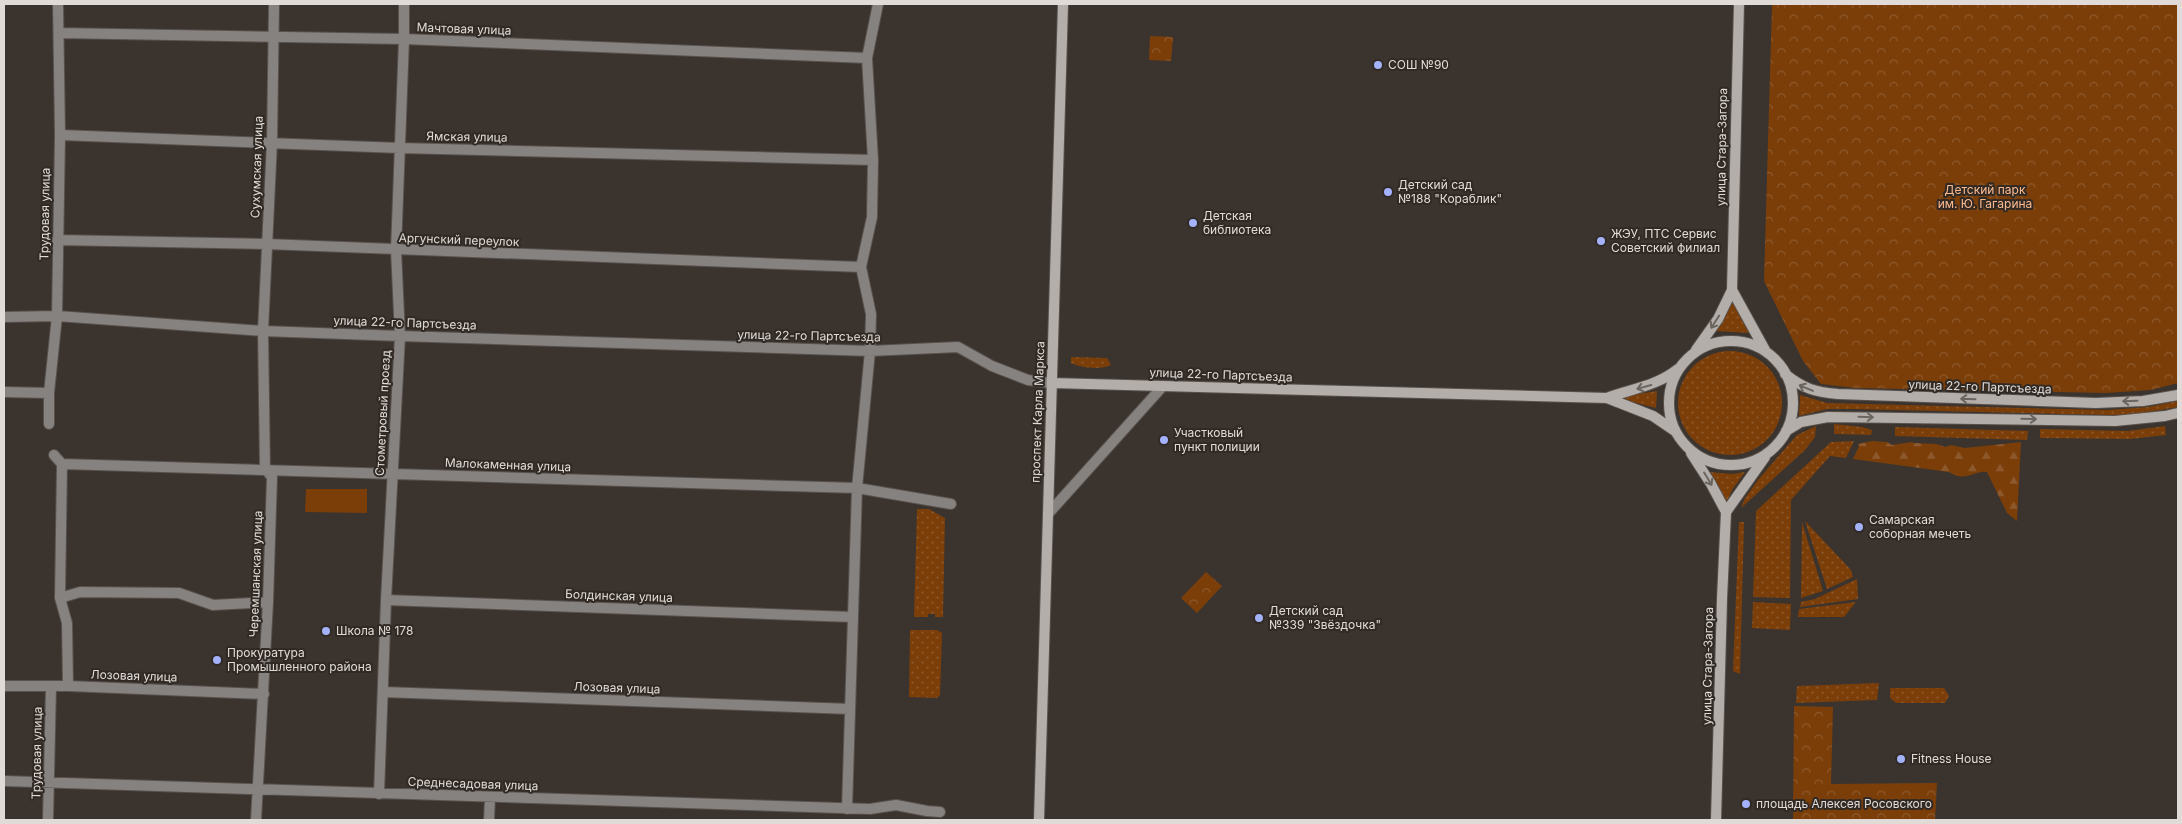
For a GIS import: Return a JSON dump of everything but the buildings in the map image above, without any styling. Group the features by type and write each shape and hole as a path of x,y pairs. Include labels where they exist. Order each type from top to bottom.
{"street":[{"name":"Трудовая улица","path":"49,424 49,393 57,316 60,135 58,4"},
{"name":"Сухумская улица","path":"263,330 272,142 272,35 274,4"},
{"name":"Стометровый проезд","path":"379,794 386,600 400,336 396,250 404,4"},
{"path":"847,809 857,488 872,314 861,267 872,217 873,160 867,58 878,4"},
{"name":"проспект Карла Маркса","path":"1039,820 1063,4"},
{"name":"улица Стара-Загора","path":"1695,351 1718,319 1732,290 1739,4"},
{"name":"Мачтовая улица","path":"59,33 272,35 404,39 867,58"},
{"name":"Ямская улица","path":"60,135 400,148 873,160"},
{"name":"Аргунский переулок","path":"57,240 266,244 861,267"},
{"path":"1732,290 1766,351 1785,374 1792,395 1792,414 1786,431"},
{"name":"улица 22-го Партсъезда","path":"4,317 57,316 263,330 400,336 870,351 958,347 992,366 1028,380 1052,383 1607,398 1652,385 1665,379 1678,369"},
{"name":"Черемшанская улица","path":"256,820 264,694 272,477 265,470 263,330"},
{"path":"1726,512 1711,484 1675,431 1669,410 1671,386 1678,369 1695,351 1718,341 1738,340 1755,345 1766,351"},
{"name":"улица 22-го Партсъезда","path":"1785,374 1800,386 1815,392 1838,394 2096,403 2143,401 2178,395"},
{"path":"1048,514 1163,386"},
{"path":"4,392 49,393"},
{"name":"улица 22-го Партсъезда","path":"1607,398 1653,416 1675,431"},
{"path":"1688,448 1706,459 1727,465 1746,463 1765,456 1786,431 1801,422 1828,416 2115,421 2178,413"},
{"path":"54,455 62,464 60,598 67,623 68,686"},
{"name":"улица Стара-Загора","path":"1716,820 1726,512 1765,456"},
{"name":"Малокаменная улица","path":"62,464 857,488 951,504"},
{"path":"60,598 80,592 179,593 214,605 268,602"},
{"name":"Болдинская улица","path":"386,600 852,617"},
{"name":"Лозовая улица","path":"4,686 68,686 264,694"},
{"name":"Трудовая улица","path":"48,820 50,687"},
{"name":"Лозовая улица","path":"383,692 850,709"},
{"name":"Среднесадовая улица","path":"4,781 870,810 896,805 940,812"},
{"path":"489,820 490,797"}],"green space":[{"name":"Детский парк им. Ю. Гагарина","path":"1772,4 2178,4 2178,383 2151,390 2106,393 1855,388 1821,384 1803,361 1764,281"},
{"path":"1150,36 1173,37 1171,61 1149,60"},
{"path":"1731,299 1749,333 1716,331 1722,322"},
{"path":"1730,351 1750,355 1759,359 1767,366 1774,374 1778,383 1782,403 1778,423 1774,432 1767,440 1759,447 1750,451 1730,455 1710,451 1701,447 1693,440 1686,432 1682,423 1678,403 1682,383 1686,374 1693,366 1701,359 1710,355"},
{"path":"1071,357 1107,358 1111,365 1097,368 1080,366 1071,363"},
{"path":"1657,391 1656,408 1625,400 1625,396"},
{"path":"1800,395 1827,403 2107,410 2148,407 2178,401 2178,407 2130,415 1827,409 1799,416"},
{"path":"1834,424 1862,427 1872,430 1871,435 1834,434"},
{"path":"1816,426 1815,437 1805,450 1741,508 1745,498 1758,480 1797,435"},
{"path":"2165,426 2166,435 2130,439 2040,438 2040,429 2128,431"},
{"path":"1895,427 2028,431 2027,440 1895,436"},
{"path":"1854,441 1846,458 1830,456 1791,500 1790,598 1753,597 1756,511 1831,442"},
{"path":"1872,441 1887,442 1892,445 1912,442 1965,448 2021,442 2017,521 2007,513 1987,472 1960,476 1949,472 1853,459 1859,446 1858,444"},
{"path":"1709,472 1733,474 1745,472 1732,490 1726,504"},
{"path":"306,489 367,489 367,513 305,512"},
{"path":"917,509 929,509 945,518 943,617 935,617 935,614 928,614 928,617 914,617"},
{"path":"1805,521 1851,570 1853,577 1827,589"},
{"path":"1739,522 1744,522 1740,674 1733,671"},
{"path":"1802,522 1823,591 1801,598"},
{"path":"1206,572 1222,586 1197,613 1181,598"},
{"path":"1857,579 1858,599 1800,607 1801,602 1815,599"},
{"path":"1753,602 1791,604 1790,630 1752,628"},
{"path":"1856,602 1844,617 1798,617 1799,609"},
{"path":"910,630 937,630 942,633 940,695 937,698 909,697"},
{"path":"1879,683 1877,700 1796,703 1797,686"},
{"path":"1890,688 1944,688 1949,696 1945,703 1896,703 1890,698"},
{"path":"1794,706 1833,707 1831,784 1937,783 1935,820 1793,820"}],"place":[{"name":"СОШ №90","path":"1378,65"},
{"name":"Детский сад №188 \"Кораблик\"","path":"1388,192"},
{"name":"Детская библиотека","path":"1193,223"},
{"name":"ЖЭУ, ПТС Сервис Советский филиал","path":"1601,241"},
{"name":"Участковый пункт полиции","path":"1164,440"},
{"name":"Самарская соборная мечеть","path":"1859,527"},
{"name":"Детский сад №339 \"Звёздочка\"","path":"1259,618"},
{"name":"Школа № 178","path":"326,631"},
{"name":"Прокуратура Промышленного района","path":"217,660"},
{"name":"Fitness House","path":"1901,759"},
{"name":"площадь Алексея Росовского","path":"1746,804"}]}
